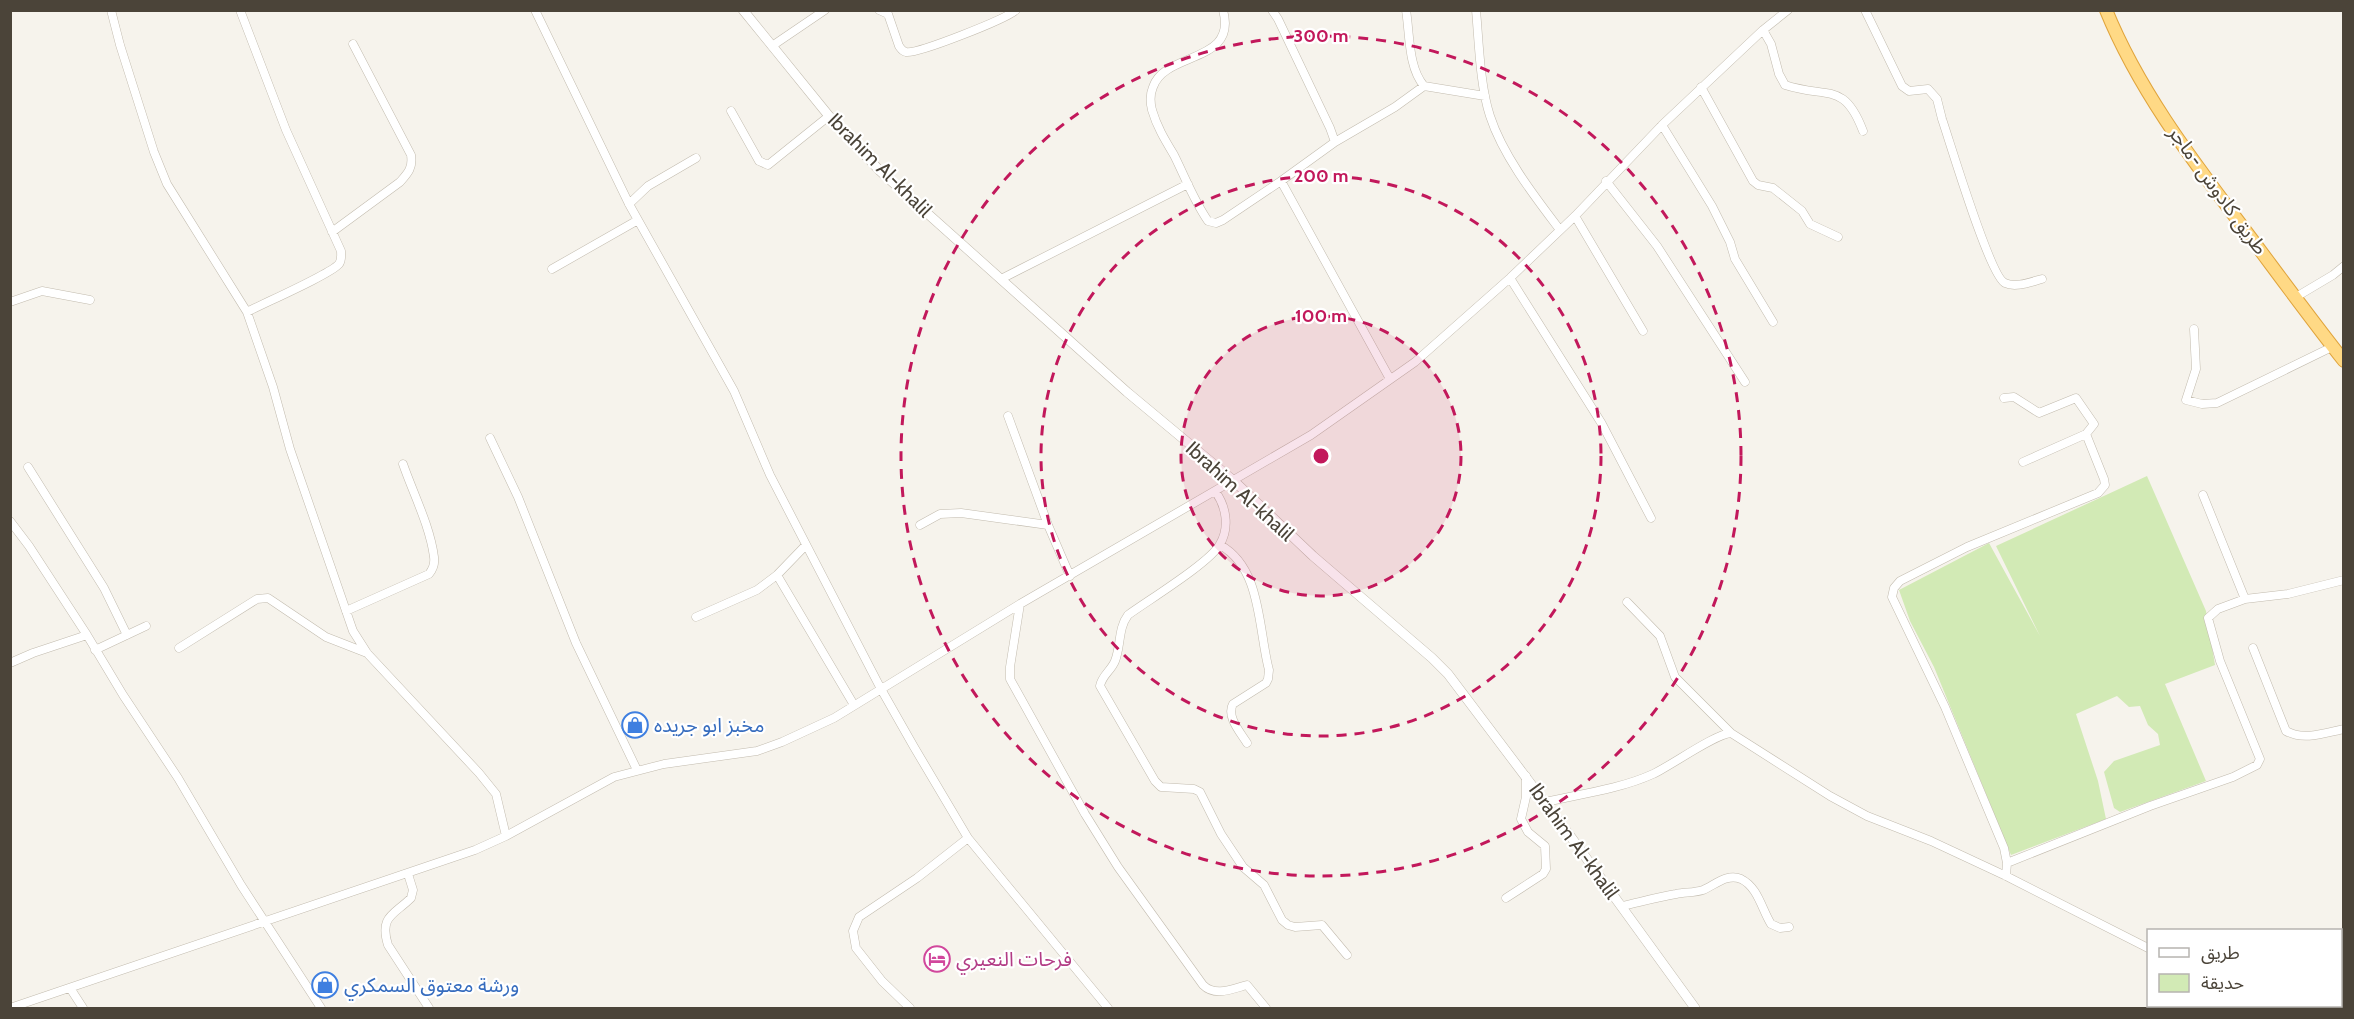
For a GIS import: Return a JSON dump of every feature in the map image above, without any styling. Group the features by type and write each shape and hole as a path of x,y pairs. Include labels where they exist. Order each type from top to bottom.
{"highway":[{"name":"طريق كادوش -ماجر","path":"2106,10 2117,37 2151,96 2217,193 2343,361"}],"street":[{"path":"111,10 154,152 167,184 247,312 273,387 290,449 353,631 367,653 496,794 506,836"},
{"path":"240,10 286,130 341,251 342,258 338,264 247,312"},
{"path":"535,10 638,220 734,391 770,475 881,689 968,838 1108,1008"},
{"name":"Ibrahim Al-khalil","path":"743,10 830,116 880,171 1127,392 1234,481 1313,556 1432,658 1467,696 1695,1008"},
{"path":"772,46 825,10"},
{"path":"879,10 888,14 899,46 903,51 908,52 937,44 1016,10"},
{"path":"1223,10 1226,20 1220,40 1211,50 1181,62 1160,75 1153,86 1150,100 1162,136 1208,221 1216,223 1281,181 1335,142 1395,107 1425,86"},
{"path":"1272,10 1307,79 1335,142"},
{"path":"1406,10 1413,62 1420,81 1425,86 1485,96"},
{"path":"1476,10 1485,96 1490,117 1506,151 1560,230"},
{"path":"10,1008 266,923 475,850 506,836 614,777 637,770 757,751 834,718 1020,604 1311,435 1415,362 1510,278 1575,216 1606,181 1701,87 1788,10"},
{"path":"1864,10 1902,86 1909,91 1928,89 1937,99 1985,246 1998,277 2005,284 2014,285 2042,279"},
{"path":"1763,30 1771,44 1779,74 1785,85 1841,96 1848,100 1863,131"},
{"path":"332,232 400,182 409,173 412,164 411,155 353,44"},
{"path":"1701,87 1753,181 1758,185 1773,188 1802,211 1810,224 1838,237"},
{"path":"731,111 759,161 768,165 830,116"},
{"path":"1662,125 1712,206 1730,242 1735,259 1773,322"},
{"path":"630,204 648,186 696,158"},
{"path":"1281,181 1390,379"},
{"path":"1606,181 1657,246 1745,382"},
{"path":"1001,279 1188,184"},
{"path":"1575,216 1643,331"},
{"path":"552,269 638,220"},
{"path":"2296,297 2333,275 2343,266"},
{"path":"1510,278 1602,424 1651,518"},
{"path":"10,302 42,291 90,300"},
{"path":"2194,329 2196,369 2186,400 2202,404 2217,403 2332,347"},
{"path":"2004,398 2014,397 2039,413 2076,398 2094,424 2086,435 2023,462"},
{"path":"1008,416 1048,525 1070,576"},
{"path":"2006,876 2007,863 2004,848 1945,707 1894,602 1893,592 1900,581 1967,547 2103,490 2104,479 2086,435"},
{"path":"490,438 518,497 576,643 637,770"},
{"path":"346,612 429,574 433,568 434,559 427,532 402,464"},
{"path":"28,467 104,588 127,635"},
{"path":"1215,491 1222,501 1226,524 1220,545 1122,622 1114,664 1101,678 1100,686 1155,781 1161,787 1194,789 1200,792 1221,834 1243,867 1264,885 1282,920 1295,927 1322,925 1347,955"},
{"path":"2203,495 2245,599"},
{"path":"920,525 940,514 962,513 1048,525"},
{"path":"10,521 87,635 321,1008"},
{"path":"696,617 757,590 777,575 806,545"},
{"path":"1220,545 1233,552 1254,591 1269,670 1266,683 1233,704 1230,709 1230,715 1247,743"},
{"path":"777,575 854,705"},
{"path":"2007,863 2150,806 2233,777 2257,765 2260,759 2220,661 2208,618 2218,609 2245,599 2288,594 2343,580"},
{"path":"179,648 257,598 268,598 326,636 367,653"},
{"path":"1627,602 1660,636 1675,677 1731,733 1830,796 1867,816 1931,841 2006,876 2147,947"},
{"path":"1020,604 1010,679 1084,814 1118,867 1203,985 1209,991 1216,993 1247,985 1266,1008"},
{"path":"95,650 146,626"},
{"path":"10,663 87,635"},
{"path":"2253,648 2286,731 2293,735 2306,736 2343,729"},
{"path":"1545,802 1605,789 1652,774 1714,739 1731,733"},
{"path":"1506,898 1543,874 1546,869 1545,846 1528,832 1521,819 1526,796 1526,776"},
{"path":"910,1008 882,981 856,948 853,931 859,916 917,878 968,838"},
{"path":"408,874 412,890 411,898 391,914 384,927 384,933 388,945 429,1008"},
{"path":"1622,906 1677,893 1702,890 1733,877 1742,879 1750,885 1771,924 1780,928 1789,927"},
{"path":"70,988 83,1008"}],"green space":[{"path":"2147,476 2206,611 2215,665 2165,684 2206,781 2120,812 2114,808 2104,772 2114,761 2160,745 2158,734 2148,725 2140,706 2129,707 2117,696 2076,714 2098,781 2106,819 2011,855 1934,667 1910,621 1899,590 1989,543 2040,636 1996,546"}],"place":[{"name":"مخبز ابو جريده","path":"635,725"},
{"name":"فرحات النعيري","path":"937,959"},
{"name":"ورشة معتوق السمكري","path":"325,985"}]}
